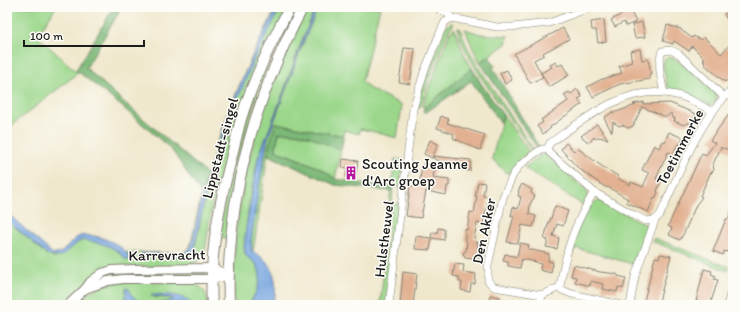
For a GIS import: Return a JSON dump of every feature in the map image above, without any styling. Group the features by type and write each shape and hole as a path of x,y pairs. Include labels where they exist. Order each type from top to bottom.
{"main road":[{"name":"Lippstadt-singel","path":"212,305 212,268 220,207 241,120 267,55 290,7"},
{"name":"Lippstadt-singel","path":"229,305 231,239 236,202 247,147 270,77 302,7"}],"street":[{"path":"440,10 447,13 452,18 497,27 513,27 549,23 592,7"},
{"name":"Hulstheuvel","path":"389,305 413,109 417,90 442,28 445,22 452,18"},
{"path":"664,93 659,67 660,57 662,51 671,50 679,54 724,97"},
{"name":"Toetimmerke","path":"655,220 660,215 695,142 724,97 733,89"},
{"name":"Den Akker","path":"542,295 494,287 488,281 488,266 503,198 513,175 520,166 537,152 542,149 547,149 550,143 581,122 617,100 631,95 644,93 664,93 684,97 714,112"},
{"path":"547,149 550,154 594,192 646,221 655,220 635,276 630,305"},
{"path":"560,287 568,246 575,225 594,192"},
{"name":"Karrevracht","path":"68,305 85,289 90,282 102,273 112,270 212,268 229,275"},
{"name":"Karrevracht","path":"85,289 108,281 123,279 212,279 229,275"},
{"path":"727,305 733,285"},
{"path":"540,305 542,295 560,287"},
{"path":"560,287 562,290 572,294 621,305"}],"green space":[{"path":"7,7 56,7 37,36 78,73 7,129"},
{"path":"114,7 122,7 86,68 207,174 202,195 171,149 120,105 76,70"},
{"path":"277,7 235,99 202,195 225,122 234,99 254,52"},
{"path":"281,7 287,7 216,190 205,252 201,259 188,266 124,267 89,279 63,305 7,305 7,220 46,254 55,258 66,253 77,243 83,240 103,243 116,250 126,260 128,255 126,252 182,253 188,250 201,197 195,233 191,247 188,251 181,254 140,254 143,256 188,256 195,247 204,203 226,127 240,91 265,36"},
{"path":"292,7 300,7 274,51 255,101 238,169 227,238 219,237 226,193 251,98"},
{"path":"305,7 316,7 258,158 249,203 244,252 254,261 258,268 260,273 259,284 249,305 234,305 236,231 245,174 270,83"},
{"path":"318,7 380,7 362,81 370,89 402,105 397,138 360,129 359,134 344,130 344,135 276,123 269,146 253,252 251,248 251,241 268,138 301,48"},
{"path":"452,22 453,25 449,30 429,78 421,106 417,108 421,90 445,28"},
{"path":"458,27 460,28 477,65 533,149 533,152 477,70 460,37"},
{"path":"454,28 464,54 472,68 424,108 423,107 429,87 450,33"},
{"path":"465,29 480,34 508,36 506,44 480,62"},
{"path":"489,56 495,66 493,68 539,147 537,148 480,62"},
{"path":"668,57 687,67 716,94 717,98 714,104 710,105 690,95 670,89 667,86 663,65 665,58"},
{"path":"472,68 503,115 501,123 471,81 425,113 423,111 424,108"},
{"path":"503,115 530,153 508,174 492,159"},
{"path":"276,123 344,135 341,149 330,146 306,135 279,133 276,151 315,166 335,179 391,186 391,191 335,185 268,155 269,146"},
{"path":"279,133 306,135 341,149 335,179 315,166 276,151"},
{"path":"544,153 586,190 587,198 583,205 526,169 525,167"},
{"path":"395,159 403,160 400,187 393,186 392,203 399,204 386,305 380,305 391,206 389,204"},
{"path":"599,200 648,226 649,229 636,265 576,248 572,253 573,240 584,215 594,203"},
{"path":"654,238 729,267 728,271 652,241"},
{"path":"115,272 205,272 207,274 93,285 104,276"},
{"path":"116,283 192,283 199,286 204,291 207,297 208,305 193,305 185,299 170,297 155,297 174,299 167,302 144,304 140,303 134,298 129,289 128,302 135,305 75,305 88,294 101,287"}],"water":[{"path":"278,7 281,7 254,60 226,127 204,203 194,250 191,255 185,257 141,255 141,253 183,254 191,247 202,195 234,98 254,52"},
{"path":"316,7 318,7 301,48 268,138 258,192 251,241 252,251 263,258 271,268 276,286 274,299 272,305 249,305 257,290 260,280 259,269 255,263 246,256 244,247 258,158"},
{"path":"7,213 53,254 57,254 75,239 83,235 99,237 116,244 128,254 129,260 126,260 112,248 95,242 83,240 62,256 52,257 46,254 7,220"},
{"path":"126,288 129,289 136,300 142,303 154,304 168,302 174,299 151,296 152,294 163,294 185,298 193,305 185,305 182,303 152,306 137,305 125,300"}],"building":[{"path":"733,7 733,31 724,14 728,12 726,9"},
{"path":"630,10 636,22 626,26 624,22 615,27 611,20"},
{"path":"604,20 606,42 598,43 596,30 592,30 591,22"},
{"path":"642,22 645,37 635,38 632,25"},
{"path":"667,25 681,29 692,38 693,36 702,40 704,37 721,54 733,41 733,75 725,82 704,64 705,63 703,61 705,59 692,46 689,51 674,41 673,44 663,41"},
{"path":"563,28 569,39 543,53 544,55 534,60 543,77 530,83 514,54"},
{"path":"404,48 415,49 410,84 399,82"},
{"path":"640,49 642,60 648,59 651,74 649,74 650,79 620,84 593,97 587,87 600,80 622,73 619,66 632,62 630,51"},
{"path":"556,62 558,66 562,64 569,75 549,87 541,73 552,67 550,65"},
{"path":"507,70 512,80 505,84 500,73"},
{"path":"577,89 582,97 578,99 582,104 550,127 551,128 543,134 537,126 543,122 541,120 568,101 564,95 569,92 571,94"},
{"path":"644,102 643,104 670,103 696,114 691,124 688,123 684,125 674,121 675,118 673,118 671,113 666,117 642,107 633,126 628,128 623,125 619,126 613,122 612,132 604,118 614,111 613,113 636,105 633,104"},
{"path":"733,109 733,154 721,147 713,164 714,170 710,174 700,196 702,197 696,205 680,240 669,235 672,228 668,226 702,153 706,155 715,143 710,140"},
{"path":"441,116 449,119 447,123 485,135 480,150 453,138 454,134 437,128"},
{"path":"597,124 608,139 598,137 595,139 594,137 589,143 581,136"},
{"path":"669,132 683,138 673,154 668,152 656,179 661,181 657,191 658,192 648,212 626,202 628,199 599,183 577,167 561,149 566,143 574,151 577,148 618,176 617,178 630,185 631,182 643,187 649,173 642,170 650,153 654,145 659,148 662,141 665,142"},
{"path":"430,140 438,144 432,158 424,154"},
{"path":"433,156 471,160 470,171 457,169 433,158"},
{"name":"Scouting Jeanne d'Arc groep","path":"343,159 358,161 355,179 346,178 347,168 342,167"},
{"path":"422,165 435,166 433,178 449,180 449,186 447,186 446,195 426,191 421,218 406,216 410,186 419,187"},
{"path":"478,182 485,183 483,196 489,197 483,224 477,223 474,238 476,238 475,242 478,242 477,250 480,251 479,260 465,258 463,253 466,251 467,242 465,239 465,229 467,230 470,212 474,213"},
{"path":"522,184 532,190 531,193 535,196 530,204 529,214 536,216 533,227 522,225 518,243 507,242 514,216 511,216 513,207 518,209 521,197 518,196 518,191"},
{"path":"555,206 568,211 563,226 557,224 553,236 559,238 557,249 546,247 548,240 544,239"},
{"path":"733,207 733,231 730,238 733,239 727,252 724,251 723,255 713,251 726,219 728,219"},
{"path":"438,228 444,229 444,240 432,238 430,250 415,249 416,236 431,238 432,232 437,233"},
{"path":"520,243 529,245 528,249 549,254 548,261 553,262 551,273 540,270 541,264 537,262 522,259 520,268 508,266 508,262 503,261 505,254 517,257"},
{"path":"660,254 671,256 658,305 643,305 655,257 659,258"},
{"path":"455,264 464,265 463,272 476,274 475,284 471,284 470,292 461,290 462,282 459,282 459,277 453,276"},
{"path":"574,265 600,272 617,274 618,276 626,278 623,289 618,287 617,292 602,289 603,284 591,281 590,286 575,282 576,277 571,276"},
{"path":"704,269 712,271 711,274 716,276 714,279 718,280 710,305 697,305 698,301 696,301"},
{"path":"403,272 417,274 413,305 400,305"},
{"path":"490,295 500,297 498,305 488,305"}],"place":[{"name":"Scouting Jeanne d'Arc groep","path":"351,173"}]}
